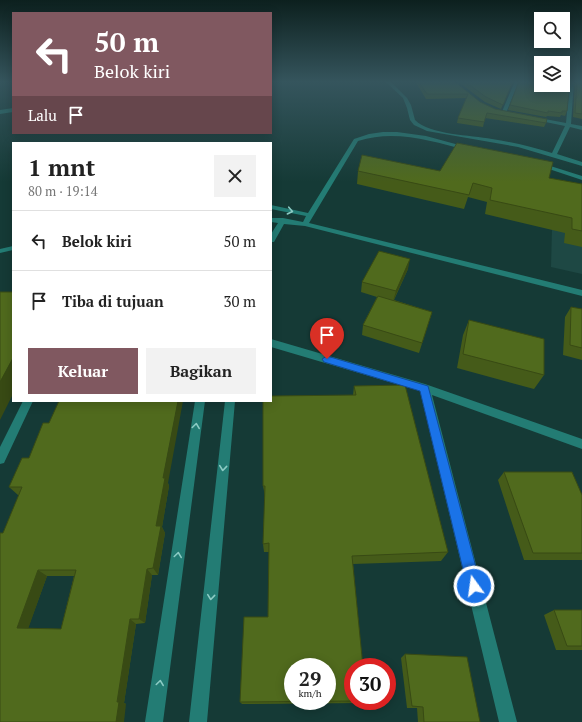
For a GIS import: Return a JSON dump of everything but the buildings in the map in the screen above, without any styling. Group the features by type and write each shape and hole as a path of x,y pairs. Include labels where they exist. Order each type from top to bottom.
{"street":[{"path":"411,115 412,120 416,124 433,130 502,142 554,154 582,164"},
{"path":"554,154 568,125 569,115"},
{"path":"525,117 582,128"},
{"path":"305,224 356,140 362,137 396,134 410,135 473,149"},
{"path":"535,163 582,178"},
{"path":"272,207 310,215"},
{"path":"272,220 283,220 305,224 582,293"},
{"path":"272,238 283,220"},
{"path":"0,251 12,248"},
{"path":"272,343 424,388 582,444"},
{"path":"424,388 508,722"},
{"path":"0,459 28,402"},
{"path":"154,722 200,402"},
{"path":"198,722 230,402"}],"shaded area":[{"path":"553,190 582,195 582,274 551,267"}],"route":[{"path":"327,359 424,388 474,586"}]}
